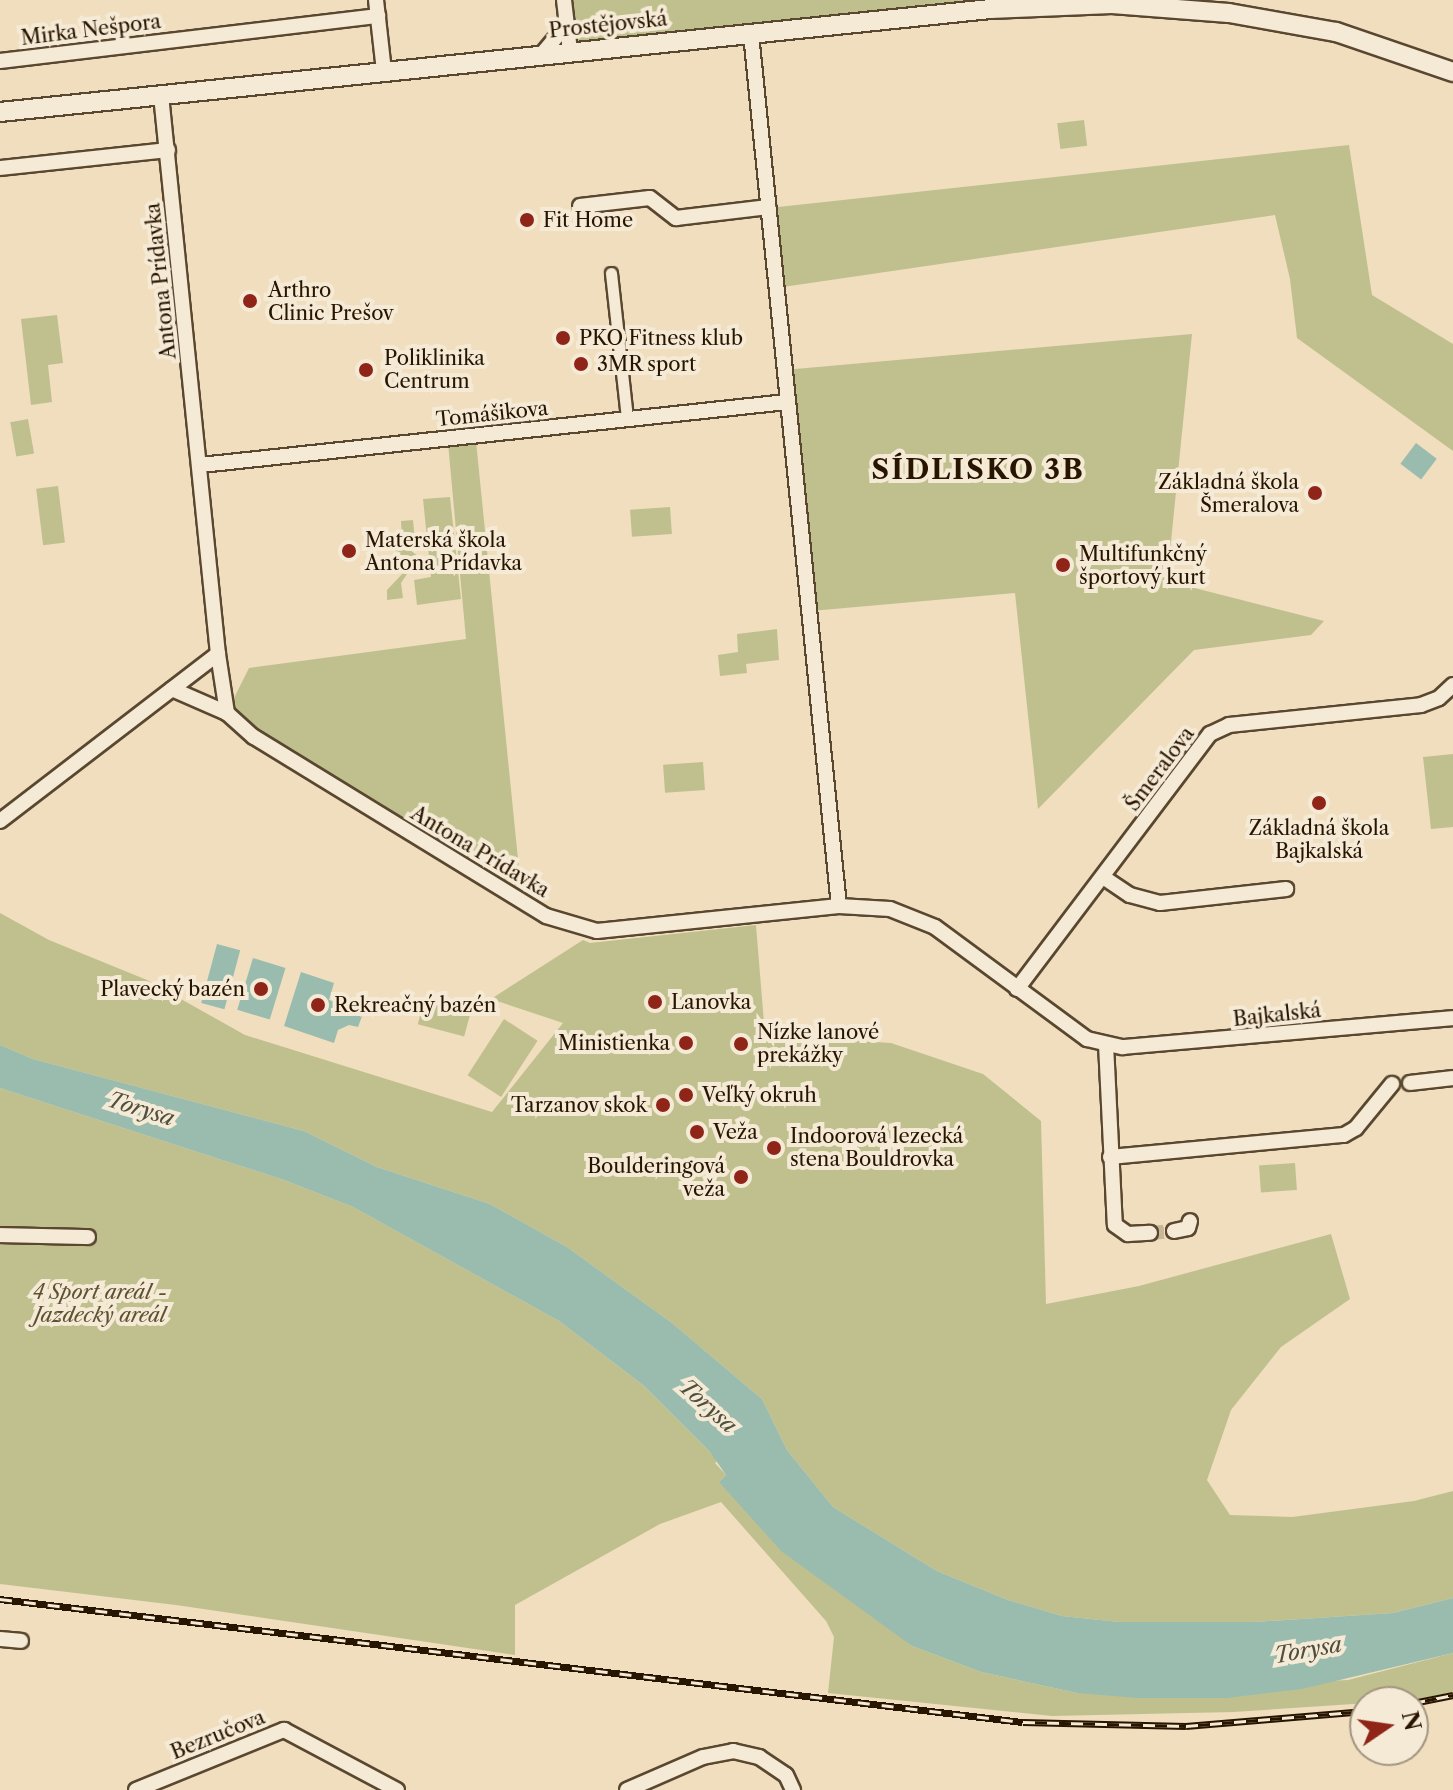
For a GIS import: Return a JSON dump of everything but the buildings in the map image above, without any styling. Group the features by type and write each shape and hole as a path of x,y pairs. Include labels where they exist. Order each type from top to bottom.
{"street":[{"path":"376,0 384,71"},
{"path":"564,0 570,51"},
{"name":"Prostějovská","path":"0,112 990,9 1112,4 1229,13 1329,31 1453,72"},
{"name":"Mirka Nešpora","path":"0,61 378,16"},
{"path":"542,54 567,24"},
{"path":"751,34 839,906"},
{"name":"Antona Prídavka","path":"161,95 218,654 227,713"},
{"path":"0,168 168,150"},
{"path":"580,206 650,198 676,218 768,207"},
{"path":"611,273 627,419"},
{"name":"Tomášikova","path":"201,465 787,402"},
{"path":"0,821 218,654"},
{"name":"Šmeralova","path":"1017,989 1210,734 1229,725 1421,705 1439,698 1453,685"},
{"name":"Antona Prídavka","path":"172,689 227,713 254,737 546,916 597,931 839,906"},
{"path":"1103,877 1130,895 1160,903 1286,889"},
{"name":"Bajkalská","path":"839,906 890,909 935,927 1087,1039 1106,1044 1145,1048 1453,1018"},
{"path":"1106,1044 1115,1225 1128,1234 1150,1233"},
{"path":"1410,1083 1453,1078"},
{"path":"1110,1157 1344,1135 1356,1128 1392,1084"},
{"path":"1174,1231 1188,1228 1190,1221"},
{"path":"0,1235 88,1237"},
{"path":"0,1639 21,1641"},
{"name":"Bezručova","path":"136,1790 284,1730 397,1790"},
{"path":"627,1790 703,1757 733,1751 759,1757 786,1775 793,1790"}],"green space":[{"path":"566,0 1049,0 576,53"},
{"path":"1084,120 1087,146 1060,149 1057,123"},
{"path":"1349,145 1372,295 1453,344 1453,451 1297,338 1290,279 1275,215 776,288 769,208"},
{"path":"57,315 63,363 48,365 52,402 31,405 21,319"},
{"path":"1192,334 1167,581 1324,621 1311,635 1194,650 1038,809 1015,593 811,611 784,370"},
{"path":"28,419 34,453 16,457 10,422"},
{"path":"476,441 523,909 224,718 249,668 466,639 448,443"},
{"path":"58,486 65,543 43,545 36,489"},
{"path":"450,497 461,599 417,605 414,580 431,577 423,499"},
{"path":"670,507 672,534 632,537 630,510"},
{"path":"413,520 415,542 402,544 418,556 420,567 411,568 401,583 403,598 387,600 387,590 405,571 394,572 392,556 401,553 376,540 383,536 402,540 401,521"},
{"path":"777,629 779,660 746,664 747,673 720,676 718,655 738,652 737,634"},
{"path":"1453,754 1453,827 1431,829 1423,757"},
{"path":"703,762 705,790 665,793 663,765"},
{"path":"0,913 49,940 147,980 245,1035 492,1112 563,1023 491,999 583,940 590,943 756,925 765,1035 891,1043 983,1074 1041,1121 1046,1304 1139,1286 1331,1234 1350,1299 1281,1347 1231,1410 1207,1480 1230,1515 1292,1517 1414,1501 1453,1491 1453,1598 1393,1613 1253,1622 1120,1622 1062,1616 1008,1600 937,1571 833,1507 787,1450 762,1399 672,1323 567,1247 490,1204 377,1167 304,1131 33,1059 0,1045"},
{"path":"424,1001 470,1013 464,1037 418,1024"},
{"path":"504,1019 538,1041 501,1097 468,1075"},
{"name":"4 Sport areál - Jazdecký areál","path":"0,1088 284,1180 353,1207 559,1321 643,1385 718,1460 715,1463 726,1475 719,1482 912,1646 981,1672 1077,1693 1348,1680 1453,1653 1453,1692 1429,1697 1429,1686 1349,1686 1349,1704 1234,1712 1052,1716 828,1693 834,1637 826,1621 721,1502 660,1524 515,1605 515,1655 176,1605 0,1584"},
{"path":"1295,1163 1297,1190 1261,1192 1259,1166"}],"water":[{"path":"1416,443 1437,459 1421,479 1400,464"},
{"path":"217,944 240,950 224,1009 201,1003"},
{"name":"Plavecký bazén","path":"253,958 286,968 270,1020 237,1010"},
{"name":"Rekreačný bazén","path":"301,972 334,983 329,1000 364,1011 358,1027 349,1025 338,1030 334,1043 284,1026"},
{"name":"Torysa","path":"0,1045 33,1059 304,1131 377,1167 490,1204 567,1247 672,1323 762,1399 787,1450 833,1507 937,1571 1008,1600 1062,1616 1120,1622 1253,1622 1393,1613 1453,1598 1453,1653 1302,1689 1227,1698 1137,1698 1077,1693 981,1672 912,1646 781,1551 719,1482 726,1475 710,1452 643,1385 559,1321 353,1207 284,1180 0,1088"}],"tunnel":[{"path":"1150,1233 1174,1231"}],"railway":[{"path":"0,1599 1023,1722 1186,1726 1349,1712"},
{"path":"1429,1700 1453,1695"}],"place":[{"name":"Fit Home","path":"527,220"},
{"name":"Arthro Clinic Prešov","path":"250,301"},
{"name":"PKO Fitness klub","path":"563,338"},
{"name":"3MR sport","path":"581,364"},
{"name":"Poliklinika Centrum","path":"366,370"},
{"name":"Základná škola Šmeralova","path":"1315,493"},
{"name":"Materská škola Antona Prídavka","path":"349,551"},
{"name":"Multifunkčný športový kurt","path":"1063,565"},
{"name":"Základná škola Bajkalská","path":"1319,803"},
{"name":"Plavecký bazén","path":"261,989"},
{"name":"Lanovka","path":"655,1002"},
{"name":"Rekreačný bazén","path":"318,1005"},
{"name":"Ministienka","path":"686,1043"},
{"name":"Nízke lanové prekážky","path":"741,1044"},
{"name":"Veľký okruh","path":"686,1095"},
{"name":"Tarzanov skok","path":"663,1105"},
{"name":"Veža","path":"697,1132"},
{"name":"Indoorová lezecká stena Bouldrovka","path":"774,1148"},
{"name":"Boulderingová veža","path":"741,1177"}],"district":[{"name":"SÍDLISKO 3B","path":"978,469"}]}
